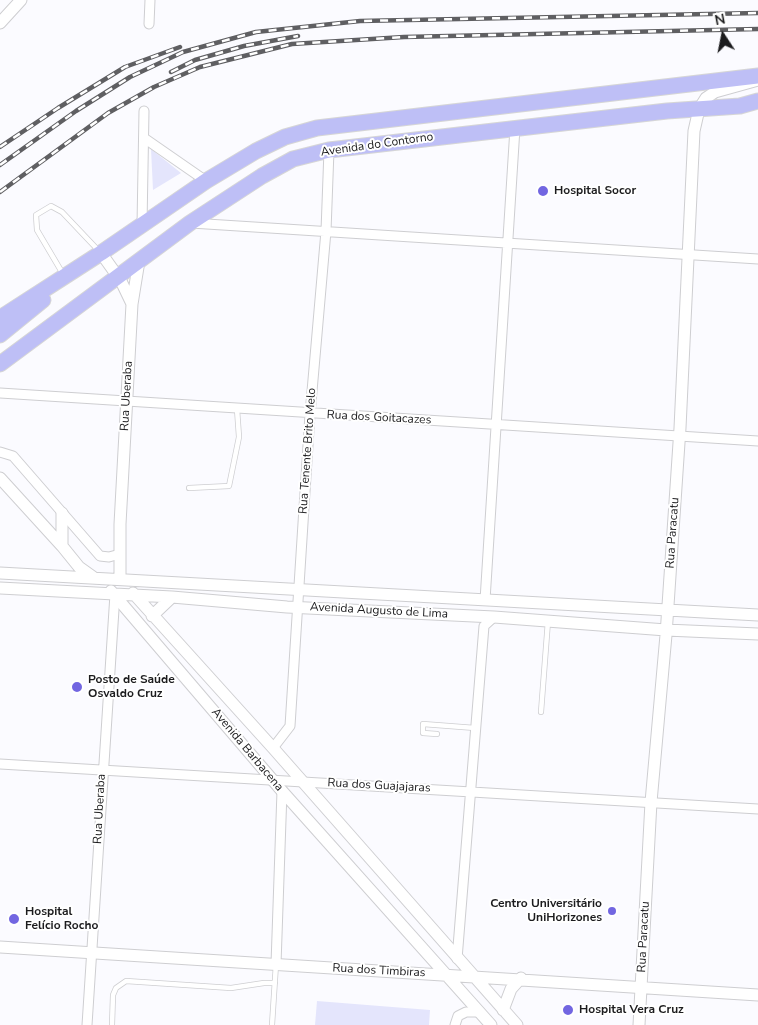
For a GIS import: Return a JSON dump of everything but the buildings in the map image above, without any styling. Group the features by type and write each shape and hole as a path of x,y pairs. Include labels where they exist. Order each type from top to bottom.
{"highway":[{"name":"Avenida do Contorno","path":"0,318 101,253 206,181 270,143 317,128 758,76"},
{"name":"Avenida do Contorno","path":"0,364 190,223 262,176 293,159 329,150 515,128 740,106 758,101"},
{"path":"0,335 101,253"}],"main road":[{"path":"0,23 20,0"},
{"name":"Rua Paracatu","path":"639,1025 651,802 668,611 679,436 694,132 700,109 706,98 715,92 758,80"},
{"name":"Rua Uberaba","path":"101,253 118,276 132,304"},
{"name":"Rua Uberaba","path":"120,578 132,304 139,261"},
{"name":"Avenida Barbacena","path":"0,478 79,567 115,594 282,791 491,1025"},
{"path":"62,513 62,546"},
{"path":"56,576 72,558"},
{"name":"Avenida Augusto de Lima","path":"0,573 120,578 299,590 758,615"},
{"name":"Avenida Barbacena","path":"120,578 152,616 273,748 457,959 476,976 517,1025"},
{"name":"Avenida Augusto de Lima","path":"0,588 172,597 298,607 494,617 666,630 758,634"},
{"path":"152,616 172,597"},
{"path":"282,791 289,785 301,781"},
{"name":"Rua dos Timbiras","path":"0,947 521,978 758,995"},
{"path":"503,1010 511,989 521,978"}],"street":[{"path":"149,24 150,0"},
{"path":"142,225 144,111"},
{"path":"485,600 506,243 515,128"},
{"path":"144,138 206,181"},
{"name":"Rua Tenente Brito Melo","path":"273,748 290,726 310,414 326,232 329,150"},
{"path":"190,223 758,259"},
{"name":"Rua dos Goitacazes","path":"0,394 127,400 310,414 758,441"},
{"path":"0,452 13,456 100,556 109,558 120,554"},
{"name":"Rua Uberaba","path":"87,1025 102,770 115,594"},
{"path":"457,959 484,626 494,617"},
{"name":"Rua dos Guajajaras","path":"0,764 758,809"},
{"path":"276,964 282,791"},
{"path":"454,1025 458,1016 466,1012 480,1012"}],"lane":[{"path":"65,276 37,230 36,215 51,206 62,212 101,253"},
{"path":"189,488 229,486 238,437 237,409"},
{"path":"541,712 548,621"},
{"path":"437,734 423,733 423,724 475,728"},
{"path":"272,1025 276,964"},
{"path":"112,1025 113,995 116,988 126,981 231,988 264,982 275,983"}],"shaded area":[{"path":"151,149 181,173 153,190"},
{"path":"317,1001 430,1010 429,1025 315,1025"}],"railway":[{"path":"0,165 76,111 130,77 183,52 256,32 360,21 758,13"},
{"path":"0,192 108,113 154,87 200,67 292,44 404,37 758,29"},
{"path":"171,72 195,60 244,46 298,36"},
{"path":"0,147 58,108 125,67 180,47"}],"place":[{"name":"Hospital Socor","path":"543,191"},
{"name":"Posto de Saúde Osvaldo Cruz","path":"77,687"},
{"name":"Centro Universitário UniHorizones","path":"612,911"},
{"name":"Hospital Felício Rocho","path":"14,919"},
{"name":"Hospital Vera Cruz","path":"568,1010"}]}
